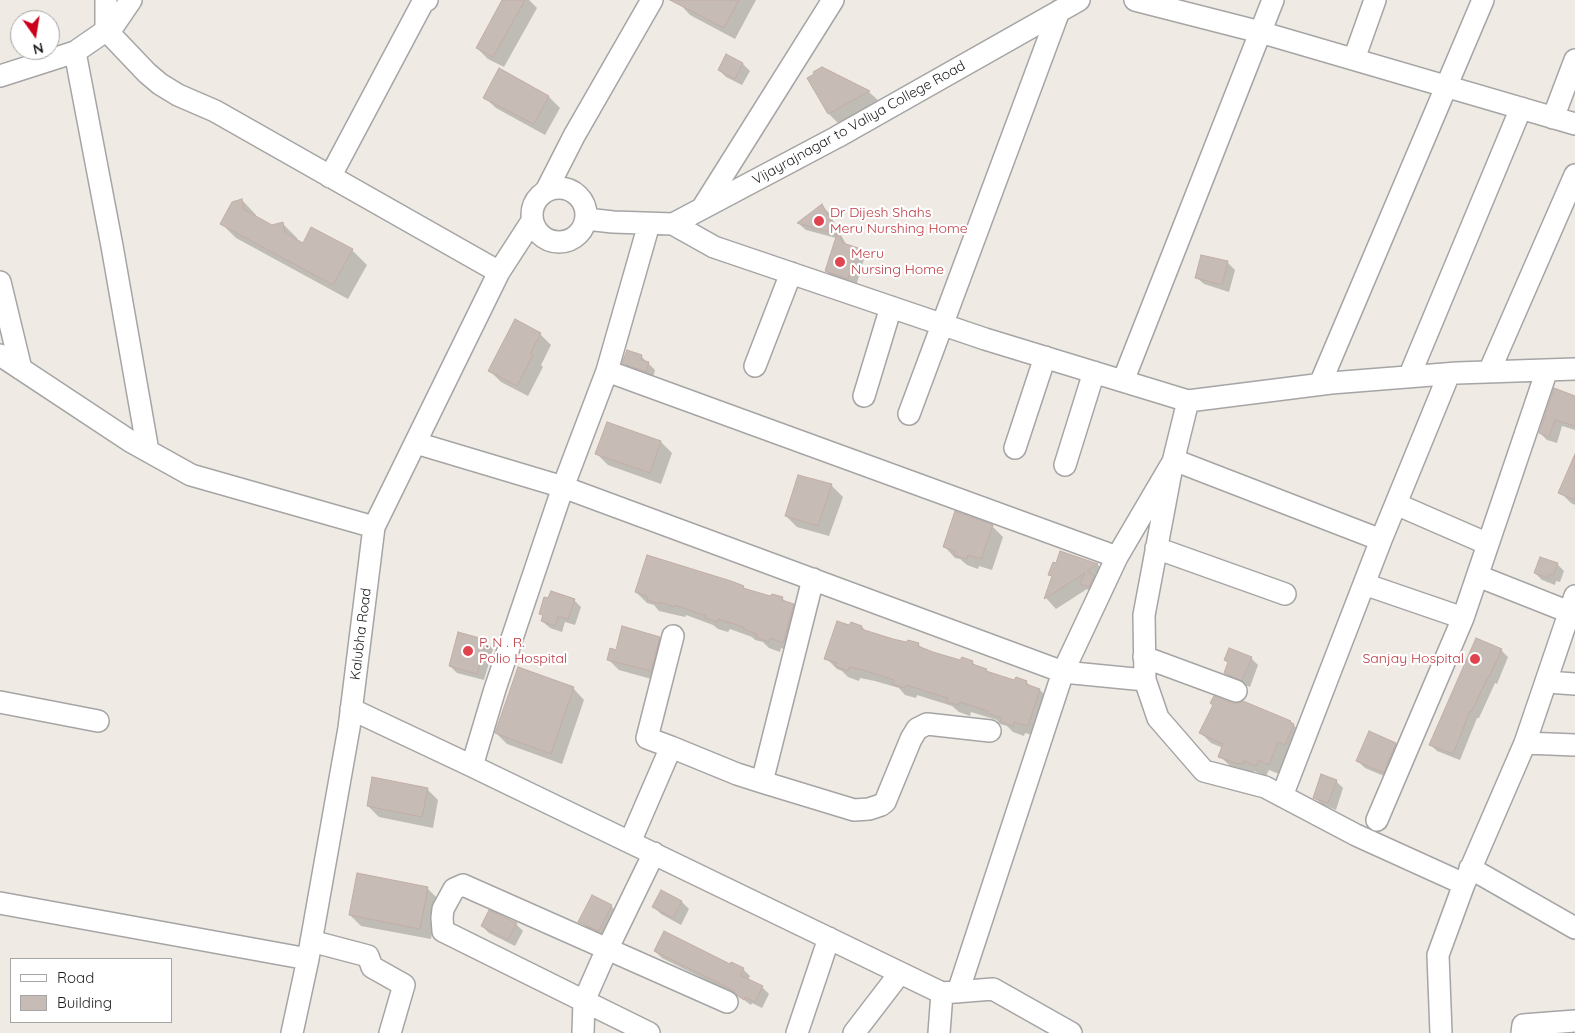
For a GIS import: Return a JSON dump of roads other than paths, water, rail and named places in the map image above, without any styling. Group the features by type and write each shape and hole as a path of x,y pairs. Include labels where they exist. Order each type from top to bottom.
{"street":[{"path":"106,0 106,30 147,73 178,95 215,112 330,177 503,266 544,238"},
{"path":"0,76 75,52 114,25 131,0"},
{"path":"546,191 563,188 571,191 583,202 586,210 581,228 560,242 552,242 539,234 532,221 534,204 546,191 574,136 652,0"},
{"path":"702,209 833,0"},
{"name":"Vijayrajnagar to Valiya College Road","path":"581,228 592,235 641,224 673,224 837,137 1079,0"},
{"path":"1135,0 1260,32 1575,124"},
{"path":"1123,381 1273,0"},
{"path":"1354,59 1375,0"},
{"path":"1320,384 1483,0"},
{"path":"330,177 420,1"},
{"path":"909,414 1059,11"},
{"path":"75,52 148,451"},
{"path":"1553,118 1575,60"},
{"path":"1409,377 1521,108"},
{"path":"571,191 574,136"},
{"path":"1489,372 1575,175"},
{"name":"Kalubha Road","path":"292,1033 310,950 351,709 374,527 503,266 532,221"},
{"path":"472,766 495,689 563,487 607,371 641,224"},
{"path":"673,224 714,247 943,324 1188,401 1320,384 1449,374 1547,370 1574,366"},
{"path":"754,366 791,273"},
{"path":"0,282 21,369"},
{"path":"864,396 891,307"},
{"path":"0,355 130,441 191,474 374,527"},
{"path":"1015,448 1045,357"},
{"path":"1377,820 1463,618 1547,370"},
{"path":"607,371 1117,557"},
{"path":"1065,465 1094,372"},
{"path":"1282,796 1381,540 1449,374"},
{"path":"1188,401 1174,460 1144,615 1145,680 1158,718 1204,771 1265,787 1356,835 1467,876 1575,928"},
{"path":"416,443 563,487 1063,672 1145,680"},
{"path":"939,1033 950,992 1063,672 1117,557 1174,460"},
{"path":"1174,460 1381,540"},
{"path":"1396,504 1488,544"},
{"path":"1156,548 1285,594"},
{"path":"1441,1033 1438,955 1467,876 1525,744 1573,607 1478,576"},
{"path":"762,782 813,579"},
{"path":"1364,584 1463,618"},
{"path":"673,636 646,738 737,774 854,810 869,809 885,802 917,729 926,724 990,731"},
{"path":"1144,657 1236,691"},
{"path":"1547,682 1575,684"},
{"path":"0,702 98,721"},
{"path":"351,709 900,973 950,992 994,989 1072,1033"},
{"path":"1525,744 1575,745"},
{"path":"630,842 671,747"},
{"path":"583,1033 584,1001 654,854"},
{"path":"649,1033 443,931 443,909 454,889 463,885 727,1002"},
{"path":"0,903 310,950 368,956 372,967 404,985 390,1033"},
{"path":"797,1033 829,938"},
{"path":"854,1033 900,973"},
{"path":"1522,1033 1523,1025 1575,1020"}],"place":[{"name":"Dr Dijesh Shahs Meru Nurshing Home","path":"819,221"},
{"name":"Meru Nursing Home","path":"840,262"},
{"name":"P. N . R. Polio Hospital","path":"468,651"},
{"name":"Sanjay Hospital","path":"1475,659"}]}
